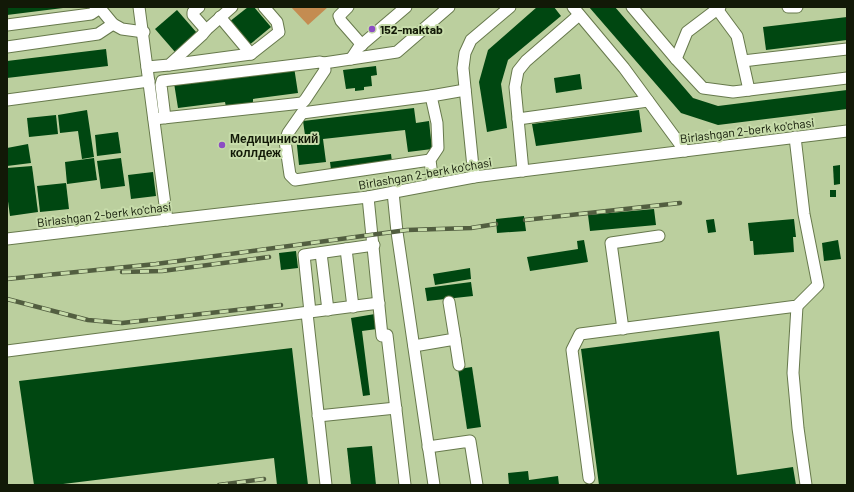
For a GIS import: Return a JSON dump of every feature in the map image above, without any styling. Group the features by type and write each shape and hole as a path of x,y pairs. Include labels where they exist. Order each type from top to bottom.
{"street":[{"path":"139,7 144,32 149,81 160,119"},
{"path":"199,7 193,12 193,15 206,30"},
{"path":"169,65 232,7"},
{"path":"147,67 251,54 279,32 277,22 264,7"},
{"path":"348,7 339,16 341,21 362,45"},
{"path":"351,59 362,45 406,7"},
{"path":"167,220 160,119 162,80 320,62 324,63 397,52 449,7"},
{"path":"474,177 462,68 465,52 471,40 510,7"},
{"path":"632,7 703,88 733,92 847,78"},
{"path":"788,7 797,7"},
{"path":"7,25 91,14 100,8 113,24 122,30 144,32"},
{"path":"676,59 688,32 719,8 737,36 749,90"},
{"path":"523,170 515,87 518,72 526,61 576,11 624,68 685,151"},
{"path":"220,17 251,54"},
{"path":"7,47 98,34 113,24"},
{"path":"743,61 847,49"},
{"path":"160,119 302,103 325,70 324,63"},
{"path":"7,100 149,81"},
{"path":"430,160 295,180 290,175 285,141 288,133 302,113 465,90"},
{"path":"430,96 437,123 438,148 430,160 433,184"},
{"path":"518,119 648,101"},
{"name":"Birlashgan 2-berk ko'chasi","path":"7,239 368,197 433,184 523,170 847,131"},
{"path":"589,478 572,350 580,334 798,306 818,285 804,214 795,137"},
{"path":"394,192 397,232 434,485"},
{"path":"368,197 380,303 382,336 387,335 405,485"},
{"path":"623,329 611,243 659,236"},
{"path":"326,485 308,312 304,255 374,245"},
{"path":"346,249 353,307"},
{"path":"321,253 328,310"},
{"path":"449,302 458,365"},
{"path":"7,351 380,303"},
{"path":"798,306 793,373 798,428 806,485"},
{"path":"414,346 455,339"},
{"path":"318,416 396,408"},
{"path":"428,447 470,441 477,485"}],"shaded area":[{"path":"291,7 328,7 308,25"}],"building":[{"path":"7,7 63,7 63,8 7,15"},
{"path":"248,7 254,7 271,27 248,46 229,22"},
{"path":"537,7 554,7 561,16 508,60 501,84 507,128 487,132 479,82 488,50"},
{"path":"589,7 615,7 693,98 718,106 847,90 847,109 718,125 681,113"},
{"path":"177,10 197,33 175,52 155,29"},
{"path":"847,17 847,40 766,50 763,27"},
{"path":"106,49 108,66 7,78 7,61"},
{"path":"376,66 377,75 371,76 372,86 364,87 364,90 355,91 355,88 346,89 343,70"},
{"path":"294,67 298,93 253,99 253,103 226,107 225,102 178,108 174,83"},
{"path":"580,74 582,89 556,93 554,78"},
{"path":"414,108 416,123 429,121 432,149 408,152 405,130 323,139 326,162 299,165 296,136 305,135 303,121"},
{"path":"87,110 94,157 82,159 78,131 60,133 58,115"},
{"path":"639,110 642,132 536,146 532,124"},
{"path":"56,115 58,134 29,137 27,118"},
{"path":"118,132 121,153 97,156 95,135"},
{"path":"28,144 31,163 7,166 7,148"},
{"path":"391,154 392,162 331,170 330,162"},
{"path":"94,158 97,180 67,184 65,162"},
{"path":"121,158 125,186 101,189 97,161"},
{"path":"840,165 840,184 834,185 833,166"},
{"path":"32,166 38,212 10,216 7,194 7,168"},
{"path":"153,172 156,196 131,199 128,175"},
{"path":"66,183 69,209 40,212 37,186"},
{"path":"830,190 836,190 836,197 830,197"},
{"path":"654,209 656,225 590,231 588,215"},
{"path":"524,216 526,231 497,233 496,219"},
{"path":"714,219 716,232 708,233 706,220"},
{"path":"794,219 796,237 793,237 794,252 754,255 753,241 750,241 748,223"},
{"path":"584,240 588,262 530,271 527,257 578,249 577,241"},
{"path":"838,240 841,259 824,261 822,243"},
{"path":"296,251 298,268 281,270 279,253"},
{"path":"470,268 471,279 435,285 433,274"},
{"path":"471,282 473,296 427,301 425,288"},
{"path":"375,314 377,329 362,331 370,395 363,396 351,318"},
{"path":"719,331 737,475 793,467 796,485 599,485 581,349"},
{"path":"292,348 308,485 277,485 274,458 55,485 34,485 19,381"},
{"path":"472,367 481,427 467,429 458,369"},
{"path":"372,446 376,485 351,485 347,448"},
{"path":"528,471 529,480 558,476 559,485 509,485 508,473"}],"railway":[{"path":"525,220 680,203"},
{"path":"7,279 156,264 407,230 471,228 496,224"},
{"path":"122,272 162,271 269,257"},
{"path":"7,299 88,320 122,323 281,305"},
{"path":"219,485 264,479"}],"place":[{"name":"152-maktab","path":"372,29"},
{"name":"Медициниский коллдеж","path":"222,145"}]}
